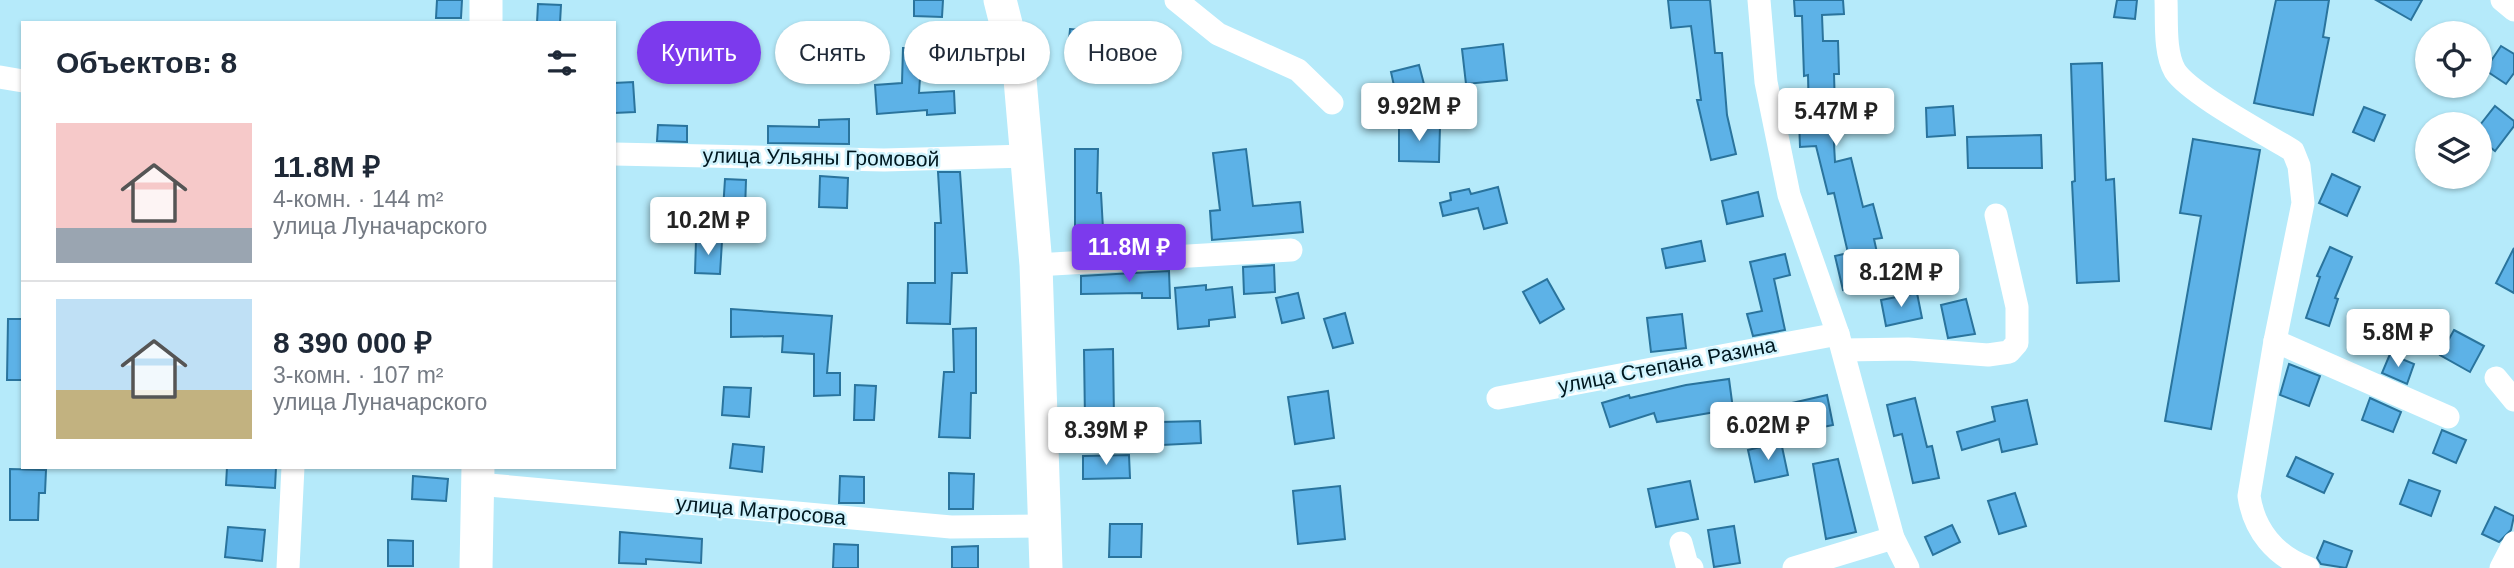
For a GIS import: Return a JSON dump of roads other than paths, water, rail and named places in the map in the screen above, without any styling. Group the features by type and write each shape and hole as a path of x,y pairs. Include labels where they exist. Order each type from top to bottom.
{"main road":[{"path":"486,0 486,21"},
{"path":"1000,0 1020,79 1036,265 1046,568"},
{"path":"476,568 478,476"}],"street":[{"path":"1176,0 1218,34 1298,70 1332,103"},
{"path":"1759,0 1766,82 1789,195 1840,342 1893,538 1908,568"},
{"path":"2166,0 2168,43 2175,70 2195,90 2293,151 2299,166 2303,203 2275,341 2249,495 2252,517 2269,544 2308,568"},
{"path":"2502,0 2514,10"},
{"path":"0,77 21,81"},
{"name":"улица Ульяны Громовой","path":"616,154 884,160 1027,156"},
{"name":"улица Степана Разина","path":"1498,398 1840,342 1988,355 2009,352 2017,343 2017,307 1996,215"},
{"path":"1036,265 1291,250"},
{"path":"2275,341 2448,417"},
{"path":"2496,377 2514,400"},
{"path":"288,568 293,469"},
{"name":"улица Матросова","path":"478,476 951,527 1045,526"},
{"path":"1794,568 1893,538"},
{"path":"1681,543 1687,565 1692,568"},
{"path":"2501,568 2514,543"}]}
